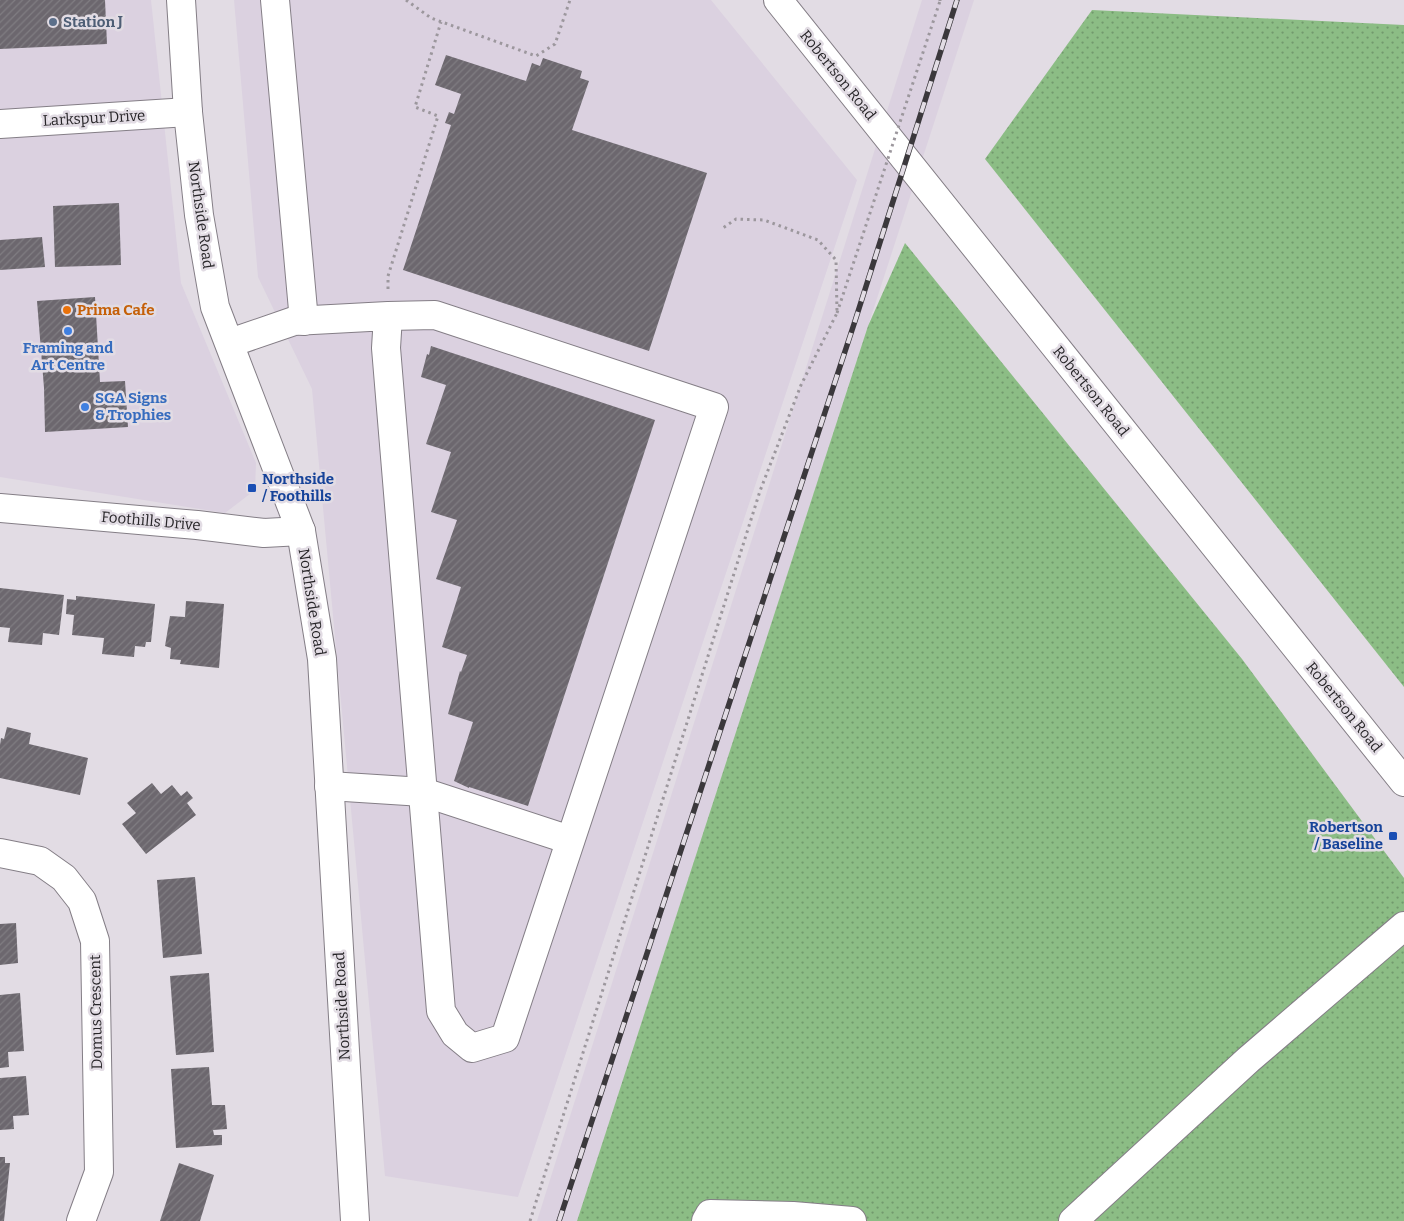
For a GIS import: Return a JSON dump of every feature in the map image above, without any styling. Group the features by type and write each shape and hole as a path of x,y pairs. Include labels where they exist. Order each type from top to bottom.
{"street":[{"name":"Northside Road","path":"181,0 188,112 199,215 215,307 301,531 322,659 355,1221"},
{"path":"275,0 304,321"},
{"name":"Robertson Road","path":"778,0 1404,782"},
{"name":"Larkspur Drive","path":"0,124 188,112"},
{"path":"230,343 294,321 388,316 435,315 714,407 505,1038 472,1048 455,1034 441,1011 386,348 388,316"},
{"name":"Foothills Drive","path":"0,508 198,525 264,533 301,531"},
{"path":"330,786 423,792 570,840"},
{"name":"Domus Crescent","path":"0,853 40,861 64,878 82,901 95,941 99,1172 81,1221"},
{"path":"1073,1221 1248,1060 1404,926"},
{"path":"706,1221 710,1214 793,1216 852,1221"}],"path":[{"path":"406,0 430,18 536,56 555,44 570,0"},
{"path":"530,1221 760,491 800,385 837,313 940,0"},
{"path":"388,316 388,276 438,116 415,107 441,22"},
{"path":"723,228 736,219 764,220 818,240 836,260 837,313"}],"shaded area":[{"path":"0,0 151,0 181,283 256,463 255,490 225,513 0,477"},
{"path":"234,0 711,0 857,180 518,1197 385,1176 312,389 258,277"},
{"path":"922,0 974,0 577,1221 537,1221"}],"green space":[{"path":"1092,10 1404,25 1404,687 985,159"},
{"path":"905,243 1242,659 1404,878 1404,1221 577,1221 868,326"}],"building":[{"name":"Station J","path":"0,0 105,0 107,44 0,49"},
{"path":"446,55 526,81 532,63 540,66 543,58 582,71 580,78 589,81 572,130 707,173 649,351 403,270 451,125 445,123 449,112 454,114 461,94 435,85"},
{"path":"119,203 121,265 55,267 53,206"},
{"path":"42,237 45,267 0,270 0,240"},
{"path":"95,297 100,382 125,381 128,427 45,432 44,388 37,301"},
{"path":"431,346 655,420 528,806 469,788 454,781 473,722 448,714 460,671 467,655 442,647 461,587 436,579 457,520 431,512 451,452 426,444 446,385 421,377"},
{"path":"0,588 64,595 59,635 43,633 42,645 8,642 10,628 0,627"},
{"path":"76,596 155,604 151,642 146,642 145,647 135,646 134,657 102,654 104,638 72,635 74,615 66,614 67,599 76,600"},
{"path":"186,601 224,604 219,668 180,664 181,660 170,659 171,648 165,646 170,616 185,617"},
{"path":"7,727 31,733 29,744 88,758 80,795 0,778 0,745 1,738 4,739"},
{"path":"152,783 161,794 172,785 181,796 187,791 193,798 187,803 196,815 146,854 122,824 136,813 127,803"},
{"path":"195,877 202,954 163,958 157,880"},
{"path":"16,923 18,963 0,965 0,924"},
{"path":"209,973 214,1052 176,1055 170,976"},
{"path":"20,993 24,1051 8,1052 9,1067 0,1068 0,995"},
{"path":"209,1067 212,1105 225,1105 227,1129 213,1130 214,1135 222,1135 222,1145 176,1148 171,1069"},
{"path":"26,1076 29,1115 13,1116 14,1129 0,1130 0,1078"},
{"path":"0,1157 5,1157 5,1163 10,1163 4,1221 0,1221"},
{"path":"179,1163 214,1175 200,1221 160,1221"}],"railway":[{"path":"559,1221 855,321 957,0"}],"place":[{"name":"Station J","path":"53,22"},
{"name":"Prima Cafe","path":"67,310"},
{"name":"Framing and Art Centre","path":"68,331"},
{"name":"SGA Signs & Trophies","path":"85,407"},
{"name":"Northside / Foothills","path":"252,488"},
{"name":"Robertson / Baseline","path":"1393,836"}]}
